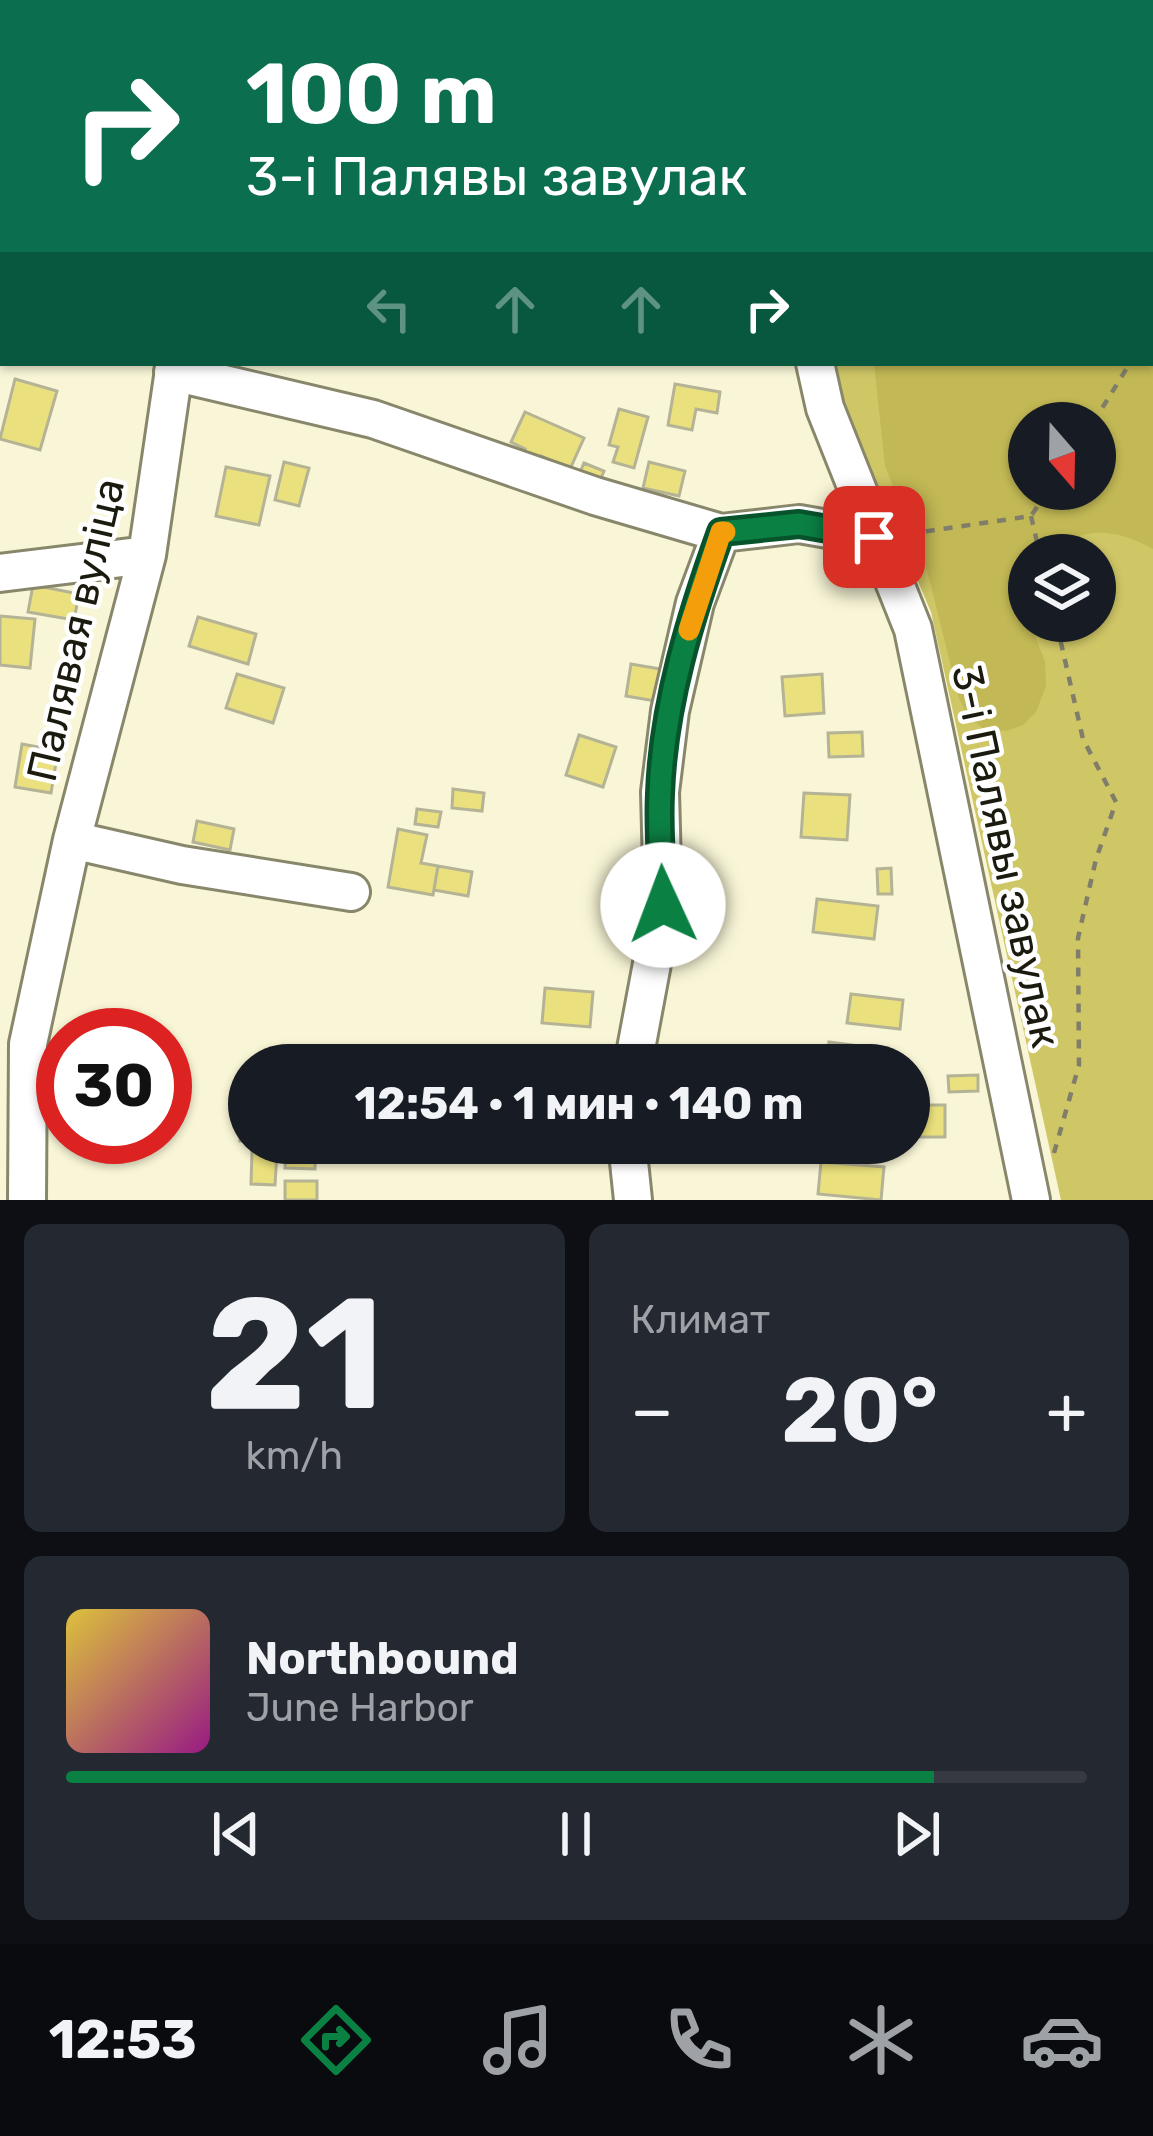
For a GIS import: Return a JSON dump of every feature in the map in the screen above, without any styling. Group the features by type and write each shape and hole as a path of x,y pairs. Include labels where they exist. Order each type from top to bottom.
{"street":[{"name":"3-і Палявы завулак","path":"816,366 825,408 913,629 1031,1200"},
{"path":"174,368 373,419 595,496 721,532 799,524 874,537"},
{"name":"Палявая вуліца","path":"27,1200 28,1044 72,840 147,555 174,368"},
{"path":"637,1044 663,905 660,792 670,711 695,603 721,532"},
{"path":"0,573 147,555"},
{"path":"72,840 182,865 351,892"},
{"path":"629,1164 633,1200"}],"path":[{"path":"1106,402 1128,366"},
{"path":"1035,510 1031,516 1035,534"},
{"path":"874,537 1031,516"},
{"path":"1052,1158 1079,1065 1078,938 1096,859 1116,802 1083,740 1061,642"}],"shaded area":[{"path":"831,366 1153,366 1153,1200 1061,1200 931,612 840,399"},
{"path":"874,366 1153,366 1153,549 1116,534 1008,534 1008,642 1037,642 1045,661 1046,686 1036,712 1023,725 1006,731 984,729 969,718 959,698 928,574 885,466"}],"building":[{"path":"15,379 57,391 40,450 0,439"},
{"path":"675,384 720,392 717,413 696,409 692,430 668,425"},
{"path":"619,409 648,417 634,468 613,462 618,447 609,445"},
{"path":"525,412 584,438 570,469 541,456 537,465 521,457 525,449 511,442"},
{"path":"284,462 309,468 299,506 275,500"},
{"path":"649,462 685,471 679,496 643,488"},
{"path":"584,463 604,471 598,485 578,477"},
{"path":"226,467 270,476 259,525 216,516"},
{"path":"33,585 79,594 74,620 28,612"},
{"path":"0,616 35,619 30,668 0,665"},
{"path":"198,617 256,634 248,664 189,646"},
{"path":"631,664 666,670 661,702 626,696"},
{"path":"237,674 284,688 273,723 226,708"},
{"path":"822,674 824,713 785,716 782,677"},
{"path":"862,732 863,756 829,757 828,733"},
{"path":"579,735 616,747 603,787 566,775"},
{"path":"22,744 43,748 41,761 56,763 51,793 15,787"},
{"path":"453,789 484,793 482,811 452,808"},
{"path":"804,793 850,795 847,840 801,837"},
{"path":"417,809 441,812 438,827 415,824"},
{"path":"197,821 234,829 230,850 193,842"},
{"path":"398,829 427,835 421,863 438,866 433,895 388,887"},
{"path":"438,866 472,872 468,896 434,890"},
{"path":"891,868 892,894 878,894 877,869"},
{"path":"817,899 878,906 874,939 813,932"},
{"path":"545,988 593,992 590,1027 542,1023"},
{"path":"851,994 903,1000 900,1029 847,1023"},
{"path":"978,1075 978,1091 949,1092 948,1076"},
{"path":"930,1105 945,1105 945,1137 930,1137"},
{"path":"252,1164 276,1164 275,1185 251,1184"},
{"path":"285,1164 315,1164 315,1169 285,1168"},
{"path":"821,1164 884,1167 881,1200 818,1194"},
{"path":"285,1181 317,1181 317,1200 285,1200"}],"slow traffic":[{"path":"689,630 721,532 725,532"}],"route":[{"path":"663,905 660,792 670,711 695,603 721,532 799,524 874,537"}]}
